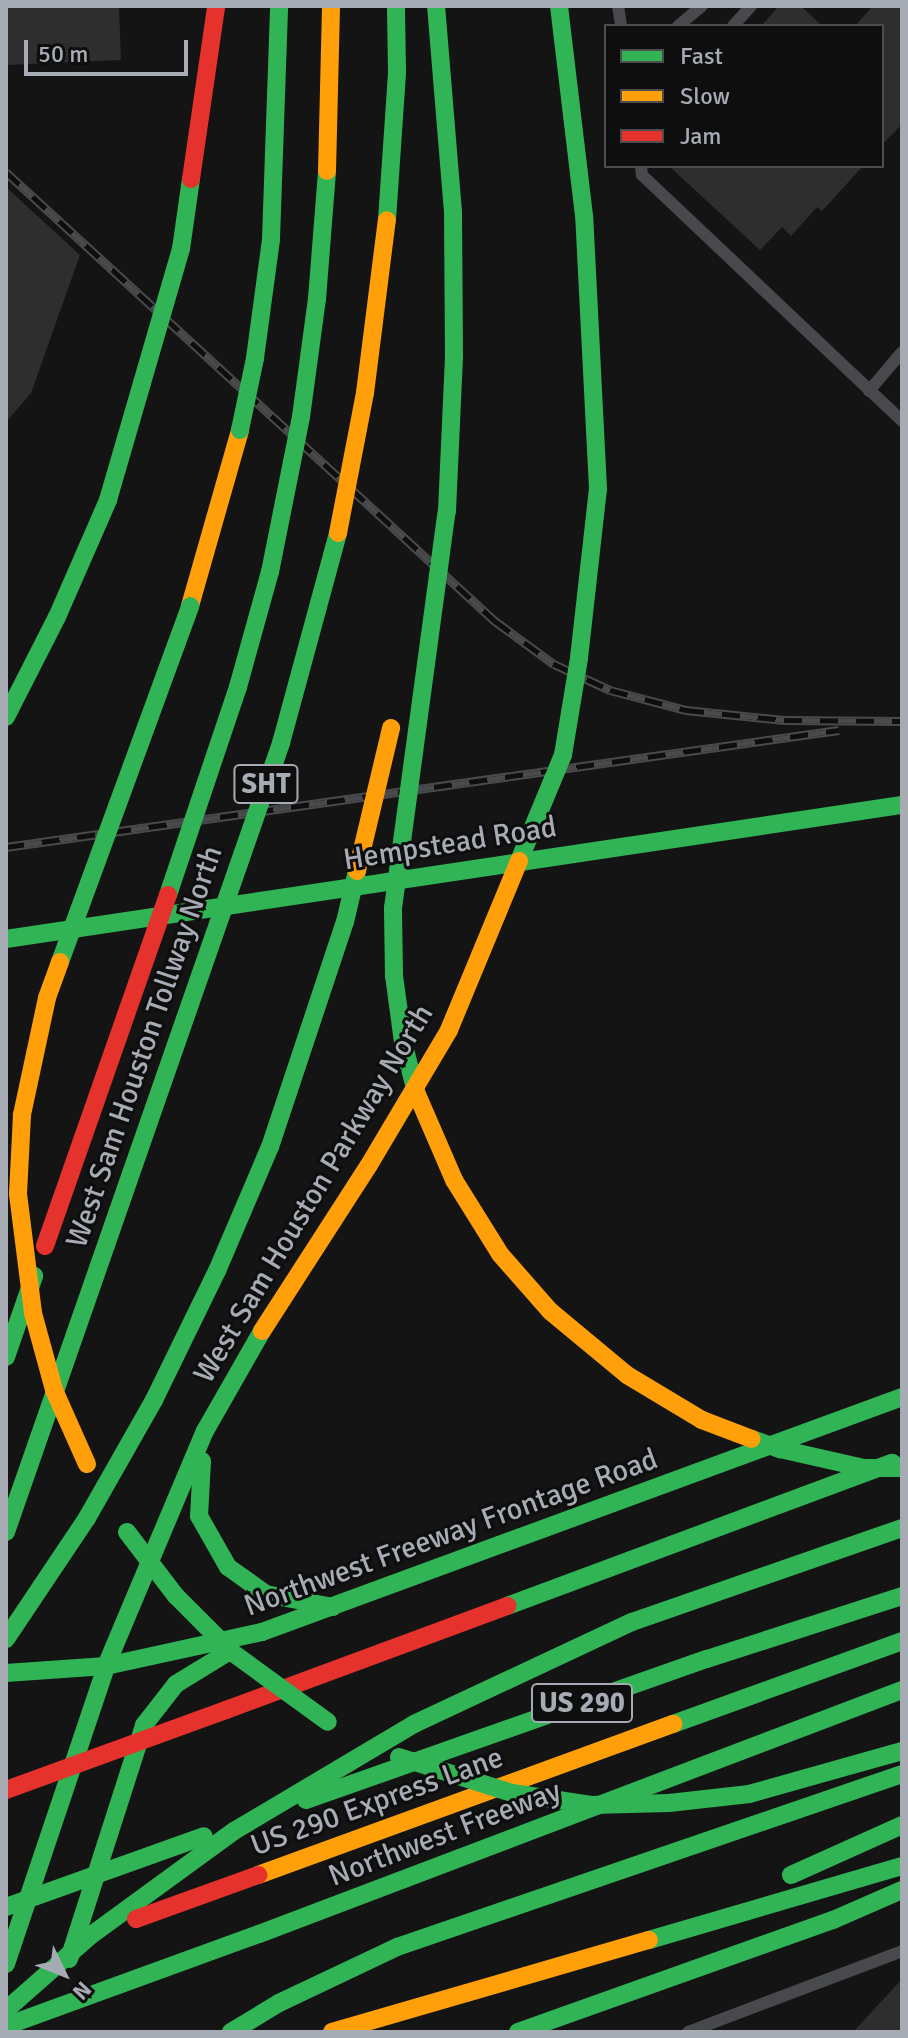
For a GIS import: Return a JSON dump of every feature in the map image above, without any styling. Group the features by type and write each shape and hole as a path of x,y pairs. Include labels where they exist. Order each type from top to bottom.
{"main road":[{"path":"6,717 57,617 112,485 181,249 216,6"},
{"path":"279,6 271,239 243,419 198,585 73,923 47,998 28,1075 19,1155 21,1233 33,1313 54,1390 87,1464 116,1516 176,1596 233,1653 294,1700 346,1731 399,1757 473,1784 591,1805 669,1803 749,1794 902,1751"},
{"name":"West Sam Houston Tollway North","path":"6,1357 210,775 270,572 301,417 317,299 327,179 331,6"},
{"name":"West Sam Houston Tollway North","path":"6,1532 281,743 334,551 365,393 385,249 397,72 396,6"},
{"path":"436,6 453,212 454,356 447,511 393,908 394,975 403,1042 419,1103 454,1180 500,1254 550,1311 627,1375 702,1420 780,1449 864,1468 902,1468"},
{"name":"West Sam Houston Parkway North","path":"17,1962 106,1666 205,1431 259,1336 369,1165 449,1030 563,755 579,658 598,489 584,217 559,6"},
{"path":"435,331 440,69"},
{"path":"6,1639 87,1518 154,1400 217,1271 270,1147 345,922 377,796 396,702"},
{"name":"Hempstead Road","path":"6,939 902,805"},
{"path":"27,1000 38,975 73,923"},
{"name":"Northwest Freeway Frontage Road","path":"6,1673 106,1666 262,1632 902,1397"},
{"path":"205,1431 199,1516 228,1567 266,1594 335,1607"},
{"path":"6,1790 902,1459"},
{"path":"6,2010 90,1936 234,1831 414,1724 632,1622 902,1528"},
{"name":"US 290","path":"6,1907 707,1659 902,1596"},
{"path":"45,2032 144,1725 176,1684 262,1632"},
{"name":"US 290 Express Lane","path":"17,1962 902,1641"},
{"name":"Northwest Freeway","path":"6,2026 259,1934 902,1690"},
{"path":"231,2032 279,2003 397,1947 902,1774"},
{"path":"643,1941 902,1825"},
{"path":"332,2032 902,1866"},
{"path":"518,2032 833,1920 902,1890"}],"lane":[{"path":"680,24 702,6"},
{"path":"735,24 751,6"},
{"path":"641,168 642,175 902,421"},
{"path":"869,391 902,352"},
{"path":"688,2032 902,1951"}],"building":[{"path":"6,6 119,6 121,60 6,65"},
{"path":"779,6 801,6 820,24 763,24"},
{"path":"873,6 902,6 902,124 884,143 884,24 857,24"},
{"path":"671,168 861,168 822,211 817,207 791,236 782,227 760,250"},
{"path":"6,187 80,255 31,393 6,422"},
{"path":"902,1979 902,2032 853,2032"}],"railway":[{"path":"6,172 495,621 554,664 610,690 686,710 784,720 900,721"},
{"path":"6,847 839,730"}],"traffic: fast":[{"path":"240,430 255,358 271,239 279,6"},
{"path":"387,220 397,72 396,6"},
{"path":"416,1092 403,1042 394,975 393,908 447,511 454,356 453,212 436,6"},
{"path":"559,6 584,217"},
{"path":"168,895 238,687 270,572 301,417 317,299 327,171"},
{"path":"6,717 57,617 108,500 181,249 191,179"},
{"path":"519,861 563,755 579,658 598,489 584,217"},
{"path":"6,1532 281,743 338,533"},
{"path":"60,962 190,606"},
{"path":"6,939 902,805"},
{"path":"87,1518 154,1400 217,1271 270,1147 345,922 357,871"},
{"path":"6,1357 34,1276"},
{"path":"6,1964 106,1666 205,1431 262,1331"},
{"path":"6,1673 106,1666 262,1632 902,1397"},
{"path":"752,1439 780,1449 864,1468 902,1468"},
{"path":"202,1461 199,1516 228,1567 266,1594 333,1607"},
{"path":"507,1606 892,1463"},
{"path":"6,1639 87,1518"},
{"path":"414,1724 632,1622 902,1528"},
{"path":"127,1532 176,1596 233,1653 328,1722"},
{"path":"306,1800 707,1659 902,1596"},
{"path":"673,1724 902,1641"},
{"path":"69,1959 144,1725 176,1684 230,1651"},
{"path":"259,1934 902,1690"},
{"path":"6,2010 90,1936 234,1831 414,1724"},
{"path":"399,1757 512,1793 591,1805 669,1803 749,1794 902,1751"},
{"path":"231,2032 279,2003 397,1947 902,1774"},
{"path":"791,1875 902,1825"},
{"path":"6,1907 204,1836"},
{"path":"649,1940 902,1866"},
{"path":"518,2032 833,1920 902,1890"},
{"path":"6,2026 259,1934"}],"traffic: slow":[{"path":"327,171 331,6"},
{"path":"338,533 365,393 387,220"},
{"path":"190,606 240,430"},
{"path":"357,871 391,728"},
{"path":"369,1165 449,1030 519,861"},
{"path":"60,962 47,998 22,1115 18,1194 33,1313 54,1390 87,1464"},
{"path":"416,1092 454,1180 500,1254 550,1311 627,1375 702,1420 752,1439"},
{"path":"262,1331 369,1165"},
{"path":"258,1875 673,1724"},
{"path":"332,2032 649,1940"}],"traffic: jam":[{"path":"191,179 216,7"},
{"path":"45,1246 168,895"},
{"path":"226,1710 507,1606"},
{"path":"6,1790 226,1710"},
{"path":"136,1919 258,1875"}]}
